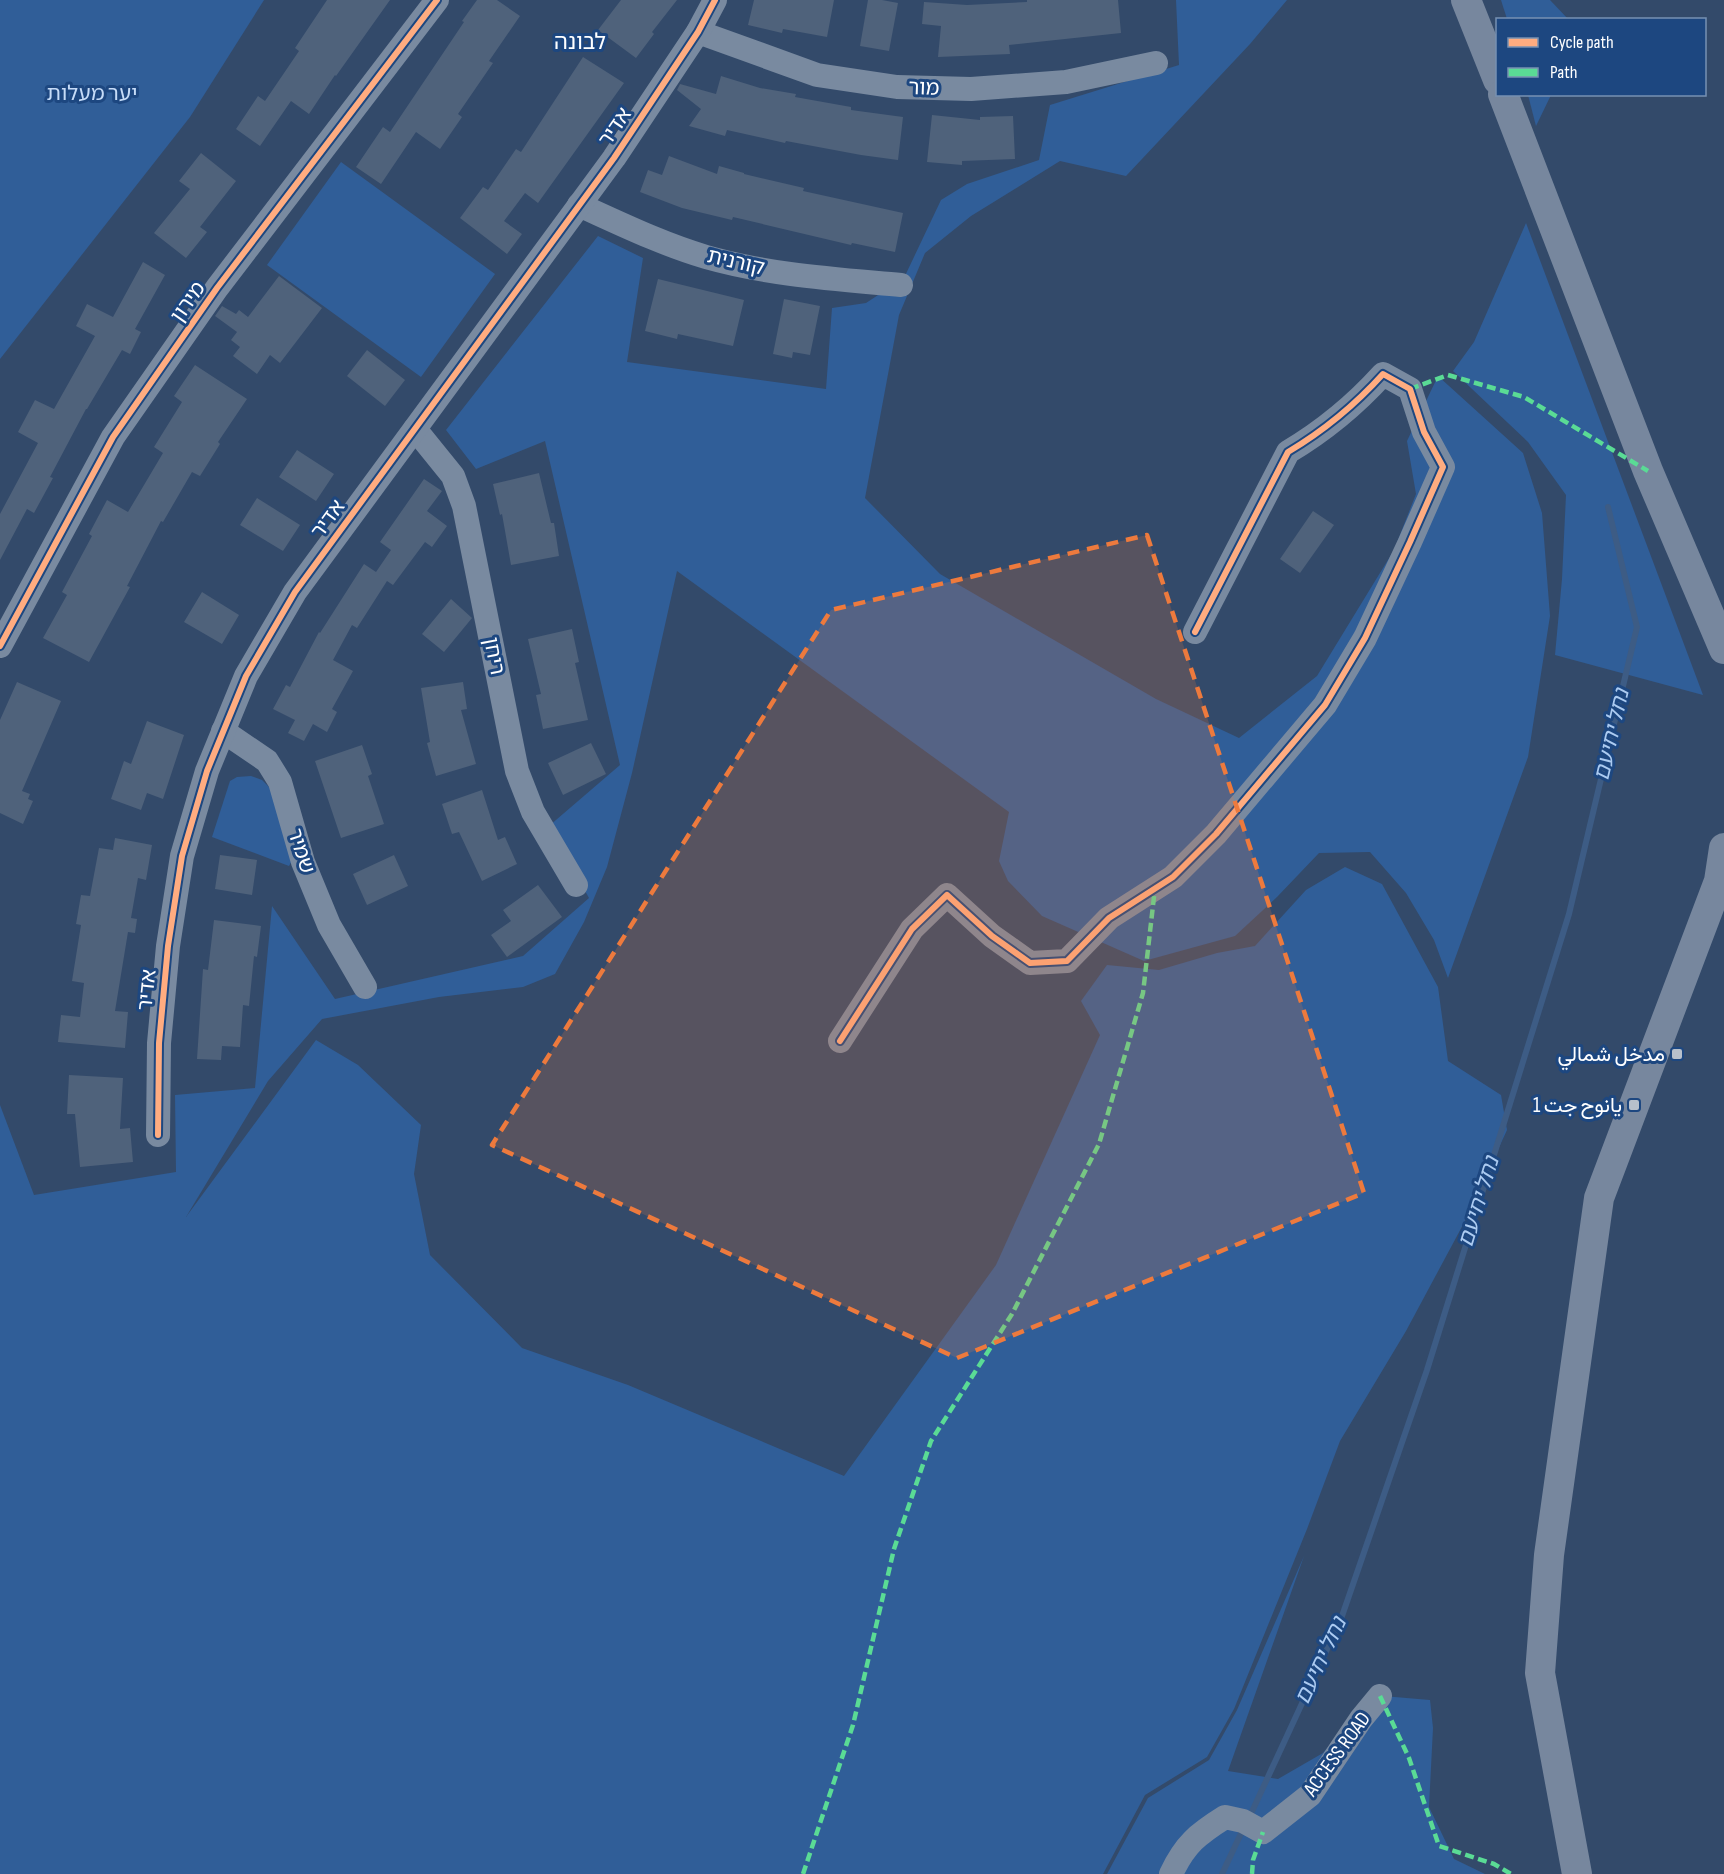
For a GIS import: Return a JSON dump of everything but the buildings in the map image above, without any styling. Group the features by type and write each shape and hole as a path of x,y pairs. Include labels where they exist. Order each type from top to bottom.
{"main road":[{"path":"1466,0 1496,77"},
{"path":"1504,96 1648,471 1724,649"},
{"path":"1577,1874 1540,1672 1550,1555 1599,1198 1719,881 1724,848"}],"street":[{"name":"מירון","path":"0,646 113,437 218,288 437,0"},
{"name":"אדיר","path":"158,1135 159,1043 168,946 181,867 207,771 246,676 295,592 614,158 698,32 715,0"},
{"name":"מור","path":"698,32 817,75 897,87 971,89 1066,82 1155,63"},
{"name":"קורנית","path":"579,205 642,234 706,257 787,274 901,285"},
{"path":"840,1041 912,929 947,895 992,936 1030,963 1067,961 1108,918 1173,877 1216,834 1325,705 1365,638 1415,532 1443,467 1424,432 1410,389 1383,374 1359,400 1342,414 1316,435 1288,452 1195,632"},
{"name":"ריחן","path":"415,429 453,476 464,506 517,771 533,812 576,885"},
{"name":"שמיר","path":"224,731 267,761 280,783 303,862 329,925 365,987"},
{"name":"ACCESS ROAD","path":"1171,1874 1194,1838 1225,1817 1243,1821 1263,1832 1310,1795 1360,1719 1380,1696"}],"highlighted area":[{"path":"1147,535 1364,1193 957,1358 492,1145 831,610"}],"green space":[{"name":"יער מעלות","path":"0,0 264,0 190,117 0,359"},
{"path":"1176,0 1287,0 1250,44 1126,176 1060,161 971,216 925,253 899,315 865,498 940,574 1156,699 1239,738 1317,676 1394,550 1416,494 1407,441 1438,376 1523,453 1542,513 1550,616 1528,757 1448,978 1434,940 1406,893 1370,852 1319,853 1235,936 1144,961 1042,916 1008,881 999,861 1009,812 677,571 632,773 607,867 584,922 555,974 523,987 439,997 322,1019 268,1081 186,1217 316,1040 358,1065 421,1125 414,1174 430,1255 522,1348 628,1385 844,1476 996,1265 1100,1035 1081,1001 1107,965 1159,970 1217,953 1255,946 1306,890 1345,867 1382,884 1438,987 1448,1061 1501,1095 1507,1130 1465,1221 1406,1331 1340,1441 1234,1709 1207,1757 1145,1795 1103,1874 0,1874 0,1105 34,1195 176,1172 175,1095 255,1088 272,906 335,999 523,956 589,898 549,826 620,765 545,441 476,469 446,430 598,236 643,258 627,362 826,389 832,308 866,303 904,278 941,200 967,184 1039,160 1050,105 1179,65"},
{"path":"1501,0 1550,0 1567,18 1507,18"},
{"path":"1528,96 1551,96 1536,126"},
{"path":"341,162 495,274 421,377 267,265"},
{"path":"1526,223 1703,695 1555,655 1566,495 1528,442 1453,371 1474,342"},
{"path":"251,776 262,780 270,788 293,859 289,866 212,837 230,781 237,777"},
{"path":"1304,1556 1228,1771 1278,1779 1323,1753 1371,1695 1430,1700 1433,1728 1429,1807 1454,1859 1485,1874 1107,1874 1148,1798 1209,1760 1237,1710"}],"waterway":[{"name":"נחל יחיעם","path":"1249,1818 1341,1619 1427,1370 1569,914 1637,627 1608,507"},
{"name":"נחל יחיעם","path":"1222,1874 1244,1827"}],"marked path":[{"path":"1410,389 1448,375 1524,397 1648,471"},
{"path":"803,1874 853,1725 894,1549 931,1441 1012,1314 1099,1144 1143,993 1155,888"},
{"path":"1380,1696 1409,1758 1439,1846 1494,1864 1511,1874"},
{"path":"1252,1874 1253,1860 1263,1832"}],"cycle path":[{"path":"0,646 113,437 217,288 437,0"},
{"path":"158,1135 159,1043 168,946 182,856 207,771 246,676 295,592 614,158 698,32 715,0"},
{"path":"840,1041 912,929 947,895 992,936 1030,963 1067,961 1109,918 1173,877 1216,834 1325,705 1365,638 1443,467 1424,432 1410,389 1383,374 1339,416 1288,452 1195,632"}],"place":[{"name":"مدخل شمالي","path":"1677,1054"},
{"name":"يانوح جت 1","path":"1634,1105"}],"district":[{"name":"לבונה","path":"580,42"}]}
